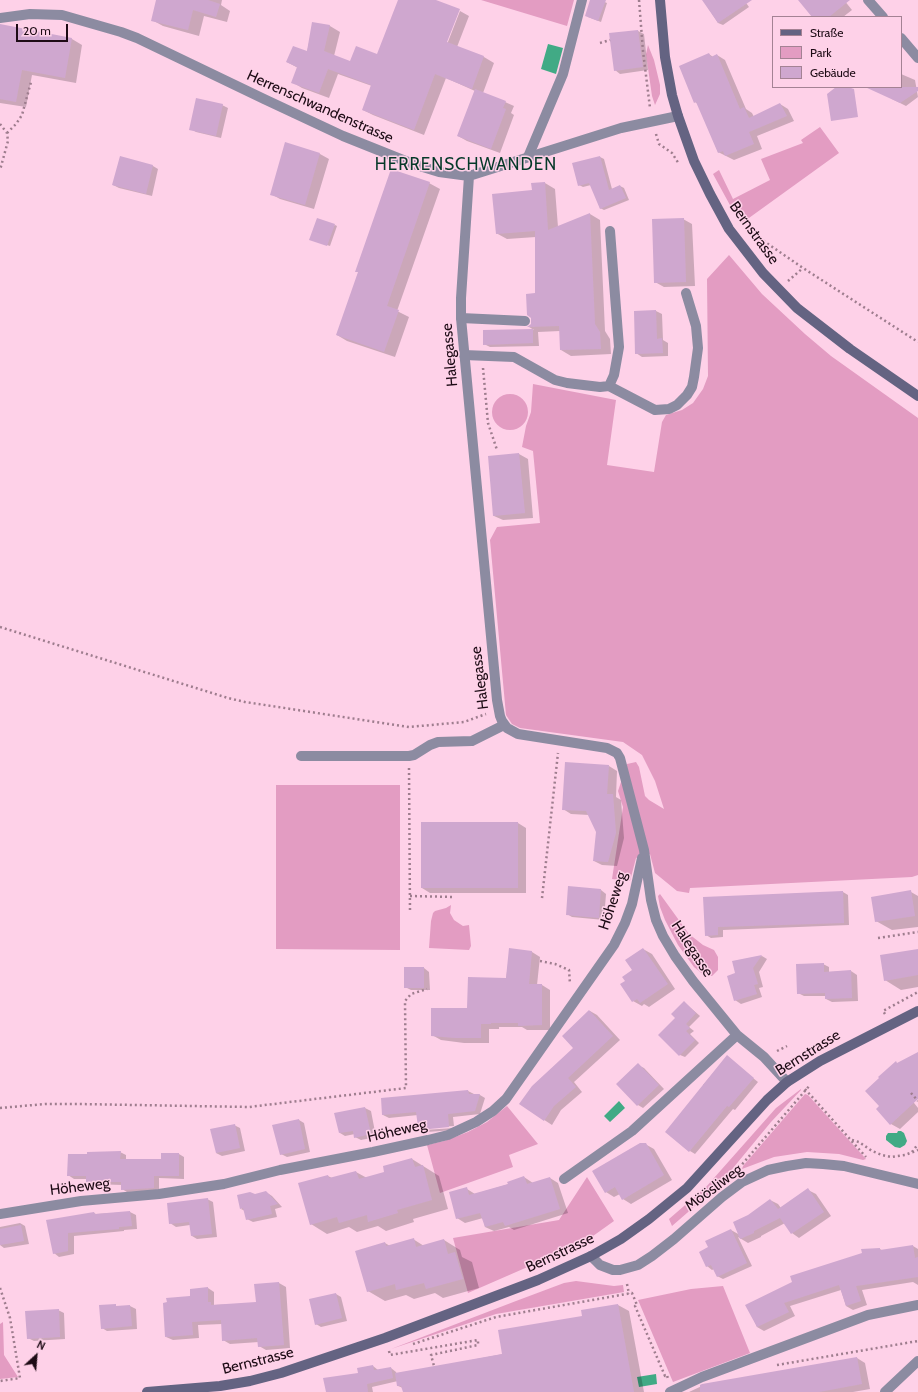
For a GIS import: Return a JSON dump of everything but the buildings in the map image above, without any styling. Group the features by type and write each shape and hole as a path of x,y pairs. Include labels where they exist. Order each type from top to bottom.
{"main road":[{"name":"Bernstrasse","path":"660,0 665,56 672,95 678,116 694,161 729,229 745,251 778,289 797,308 822,328 918,396"},
{"name":"Bernstrasse","path":"147,1392 220,1386 250,1381 281,1373 385,1338 538,1280 591,1256 621,1240 650,1219 687,1188 766,1100 787,1082 820,1062 918,1011"}],"street":[{"path":"528,157 563,74 582,0"},
{"path":"868,0 882,16"},
{"name":"Herrenschwandenstrasse","path":"0,18 30,14 62,15 121,32 137,38 271,102 364,144 413,164 439,172 469,176 621,128 678,116"},
{"path":"902,39 918,58"},
{"name":"Halegasse","path":"469,176 460,298 461,318 498,710 504,724 518,734 607,748 616,753 620,758 644,850 651,900 656,920 664,936 675,956 693,981 737,1035 764,1057 787,1082"},
{"path":"609,386 614,375 619,347 610,231"},
{"path":"464,355 514,356 555,380 600,387 609,386 655,410 669,409 677,405 687,395 692,387 694,377 698,348 696,326 686,293"},
{"path":"461,318 526,321"},
{"path":"301,756 409,756 414,755 438,742 472,741 504,724"},
{"name":"Höheweg","path":"0,1214 81,1201 159,1194 224,1184 280,1170 428,1140 448,1135 476,1122 493,1111 506,1099 614,945 625,923 632,904 644,850"},
{"path":"564,1179 632,1131 737,1035"},
{"name":"Möösliweg","path":"591,1256 600,1264 613,1270 620,1270 638,1265 674,1239 742,1182 768,1170 806,1164 823,1164 844,1166 918,1184"},
{"path":"670,1392 702,1376 868,1315 918,1305"},
{"path":"885,1392 918,1361"}],"path":[{"path":"600,44 610,40"},
{"path":"7,133 22,115 31,82"},
{"path":"0,124 7,133 8,140 0,170"},
{"path":"729,229 755,235 803,268 918,342"},
{"path":"778,289 803,268"},
{"path":"482,356 488,422 497,450"},
{"path":"0,627 245,702 409,728 464,722 498,710"},
{"path":"542,898 559,741"},
{"path":"409,756 410,912"},
{"path":"410,896 455,897"},
{"path":"878,938 918,932"},
{"path":"540,961 555,964 569,970 570,977"},
{"path":"0,1108 45,1104 249,1107 406,1088 405,1000 411,994 427,989"},
{"path":"738,1171 741,1165 806,1090 868,1158"},
{"path":"911,1092 918,1101"},
{"path":"852,1140 859,1142 872,1151 882,1155 898,1156 918,1150"},
{"path":"912,1153 918,1144"},
{"path":"627,1284 629,1294"},
{"path":"0,1288 10,1318 20,1378 0,1381"},
{"path":"411,1344 496,1317 632,1293 637,1304 635,1306 665,1376 668,1376"},
{"path":"385,1338 390,1355 478,1340 478,1345 431,1355 434,1366"},
{"path":"773,1366 918,1341"},
{"path":"389,1352 396,1349"}],"green space":[{"path":"481,0 574,0 567,26"},
{"path":"648,45 654,60 660,85 660,94 655,105 652,96 646,54"},
{"path":"820,127 839,153 742,223 731,207 713,174 719,170 733,199 770,180 761,159 803,143 801,140"},
{"path":"729,255 762,294 805,334 831,356 918,418 918,875 912,877 690,888 689,893 677,891 655,873 650,854 636,858 630,881 612,879 623,807 618,791 627,764 636,762 639,767 645,796 664,809 655,781 642,755 623,742 520,728 512,724 506,715 490,540 497,527 540,523 533,451 522,447 526,426 531,412 533,384 616,400 607,465 654,472 662,422 666,415 682,410 693,403 703,389 708,376 707,279"},
{"path":"510,394 523,399 528,412 523,425 510,430 497,425 492,412 497,399"},
{"path":"276,785 400,785 400,950 276,949"},
{"path":"660,894 689,934 703,945 714,950 718,957 718,970 712,976 705,976 694,967 678,945 660,907 658,896"},
{"path":"451,905 450,913 454,920 463,926 469,925 471,946 469,950 429,948 433,913"},
{"path":"801,1089 771,1122 724,1179 725,1180 672,1226 669,1219 706,1187 776,1108"},
{"path":"805,1094 808,1095 866,1159 863,1160 839,1154 807,1152 774,1157 742,1169 743,1166"},
{"path":"507,1106 538,1144 509,1155 513,1167 440,1193 427,1145 444,1141 468,1132 487,1122"},
{"path":"587,1177 614,1221 593,1236 594,1238 468,1293 453,1238 559,1220"},
{"path":"576,1281 614,1286 623,1285 624,1292 496,1314 391,1349 564,1283"},
{"path":"723,1286 750,1353 673,1382 638,1300 691,1289"},
{"path":"3,1322 4,1355 18,1377 0,1379 0,1324"}],"shaded area":[{"path":"548,44 563,48 556,74 541,69"},
{"path":"619,1101 625,1108 610,1122 604,1116"},
{"path":"898,1131 904,1133 907,1141 905,1145 900,1148 895,1147 886,1140 888,1133 897,1133"},
{"path":"656,1374 657,1384 639,1387 637,1377"}],"district":[{"name":"HERRENSCHWANDEN","path":"466,165"}]}
